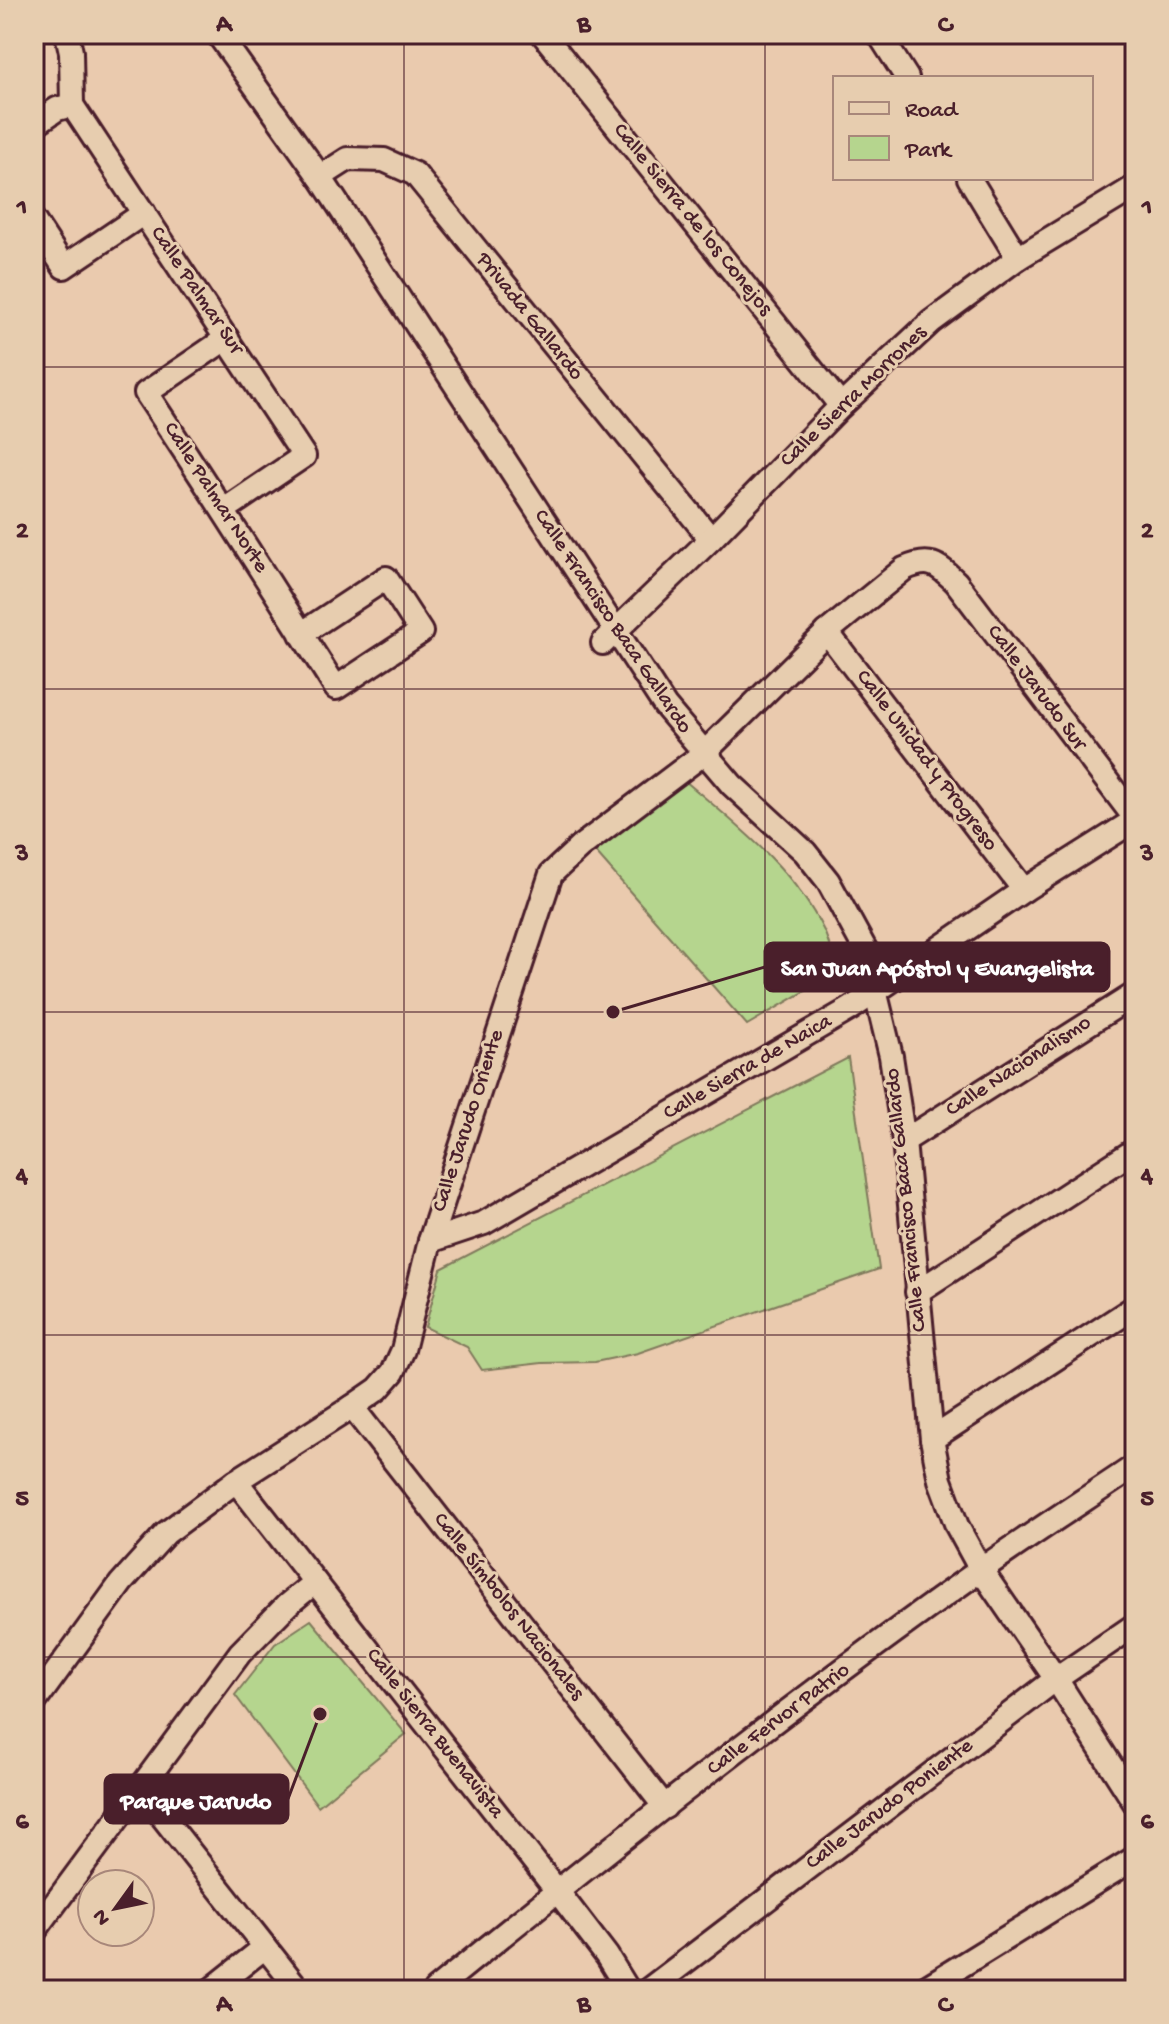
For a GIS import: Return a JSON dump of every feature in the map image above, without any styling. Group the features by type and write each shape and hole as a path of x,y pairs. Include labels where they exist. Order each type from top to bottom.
{"street":[{"path":"34,125 57,109 72,105 71,52 67,34"},
{"name":"Calle Francisco Baca Gallardo","path":"218,34 320,177 609,636 703,754 796,843 828,881 865,949 891,1056 904,1141 932,1439 944,1492 957,1526 981,1570 1056,1679 1135,1803"},
{"name":"Calle Sierra de los Conejos","path":"543,34 841,406"},
{"path":"879,34 906,76"},
{"name":"Calle Palmar Sur","path":"72,105 304,456 224,510"},
{"name":"Privada Gallardo","path":"320,177 348,159 384,160 415,174 711,539"},
{"path":"970,180 1018,258"},
{"name":"Calle Sierra Morrones","path":"609,636 711,539 841,406 931,322 1018,258 1135,187"},
{"path":"34,221 64,267 144,213"},
{"name":"Calle Palmar Norte","path":"227,338 146,393 224,510 301,634 336,688 421,632 386,578 301,634"},
{"name":"Calle Jarudo Oriente","path":"34,1703 144,1556 166,1533 236,1481 378,1389 393,1372 403,1350 430,1241 551,874 580,847 703,754 827,632 904,569 918,562 931,562"},
{"name":"Calle Jarudo Sur","path":"931,562 956,582 1135,819"},
{"name":"Calle Unidad y Progreso","path":"827,632 1024,890"},
{"name":"Calle Sierra de Naica","path":"430,1241 484,1223 877,992 1024,890 1135,819"},
{"name":"Calle Nacionalismo","path":"904,1141 1135,994"},
{"path":"917,1292 1135,1150"},
{"path":"932,1439 1135,1307"},
{"name":"Calle Símbolos Nacionales","path":"352,1407 665,1807"},
{"name":"Calle Fervor Patrio","path":"435,1990 665,1807 902,1627 1135,1466"},
{"name":"Calle Sierra Buenavista","path":"236,1481 558,1892 607,1956 628,1990"},
{"path":"34,1932 240,1653 287,1605 315,1582"},
{"name":"Calle Jarudo Poniente","path":"648,1990 1056,1679 1135,1625"},
{"path":"139,1787 299,1990"},
{"path":"922,1990 1135,1858"},
{"path":"211,1990 265,1947"}],"green space":[{"path":"677,774 759,845 795,885 824,931 838,972 747,1025 590,846"},
{"path":"848,1058 879,1269 638,1353 595,1362 542,1363 482,1370 467,1347 425,1327 441,1269"},
{"path":"311,1620 406,1734 318,1806 235,1695 275,1644"}],"place":[{"name":"San Juan Apóstol y Evangelista","path":"613,1012"},
{"name":"Parque Jarudo","path":"320,1714"}]}
